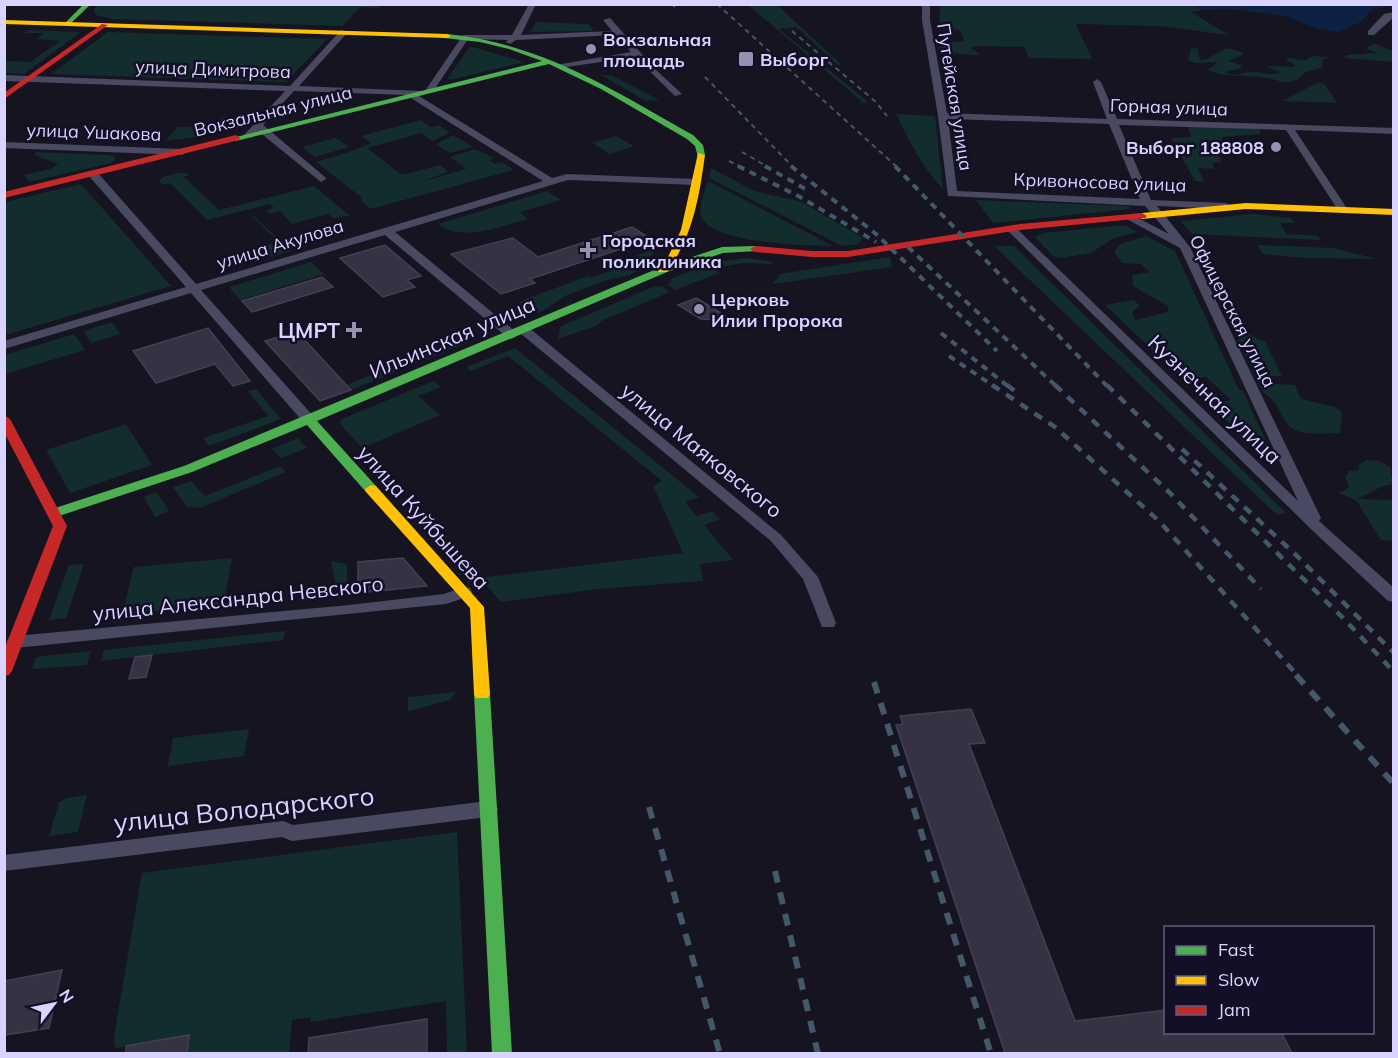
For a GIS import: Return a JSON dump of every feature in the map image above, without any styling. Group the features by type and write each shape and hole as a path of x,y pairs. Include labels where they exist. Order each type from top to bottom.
{"main road":[{"path":"67,24 88,4"},
{"path":"4,22 344,32 511,41 556,63 694,140 702,152 680,249 663,270"},
{"path":"4,97 105,25"},
{"name":"Вокзальная улица","path":"4,195 182,152 257,131 556,63"},
{"name":"Кривоносова улица","path":"874,252 1010,228 1246,206 1394,212"},
{"path":"687,222 704,237 744,248"},
{"name":"Ильинская улица","path":"54,513 178,472 309,420 707,253 744,248 821,254 874,252"},
{"path":"4,419 60,526 10,641 4,671"},
{"name":"улица Куйбышева","path":"309,420 477,607 502,1053"}],"street":[{"path":"511,41 533,4"},
{"name":"Путейская улица","path":"926,4 926,20 943,116 952,194"},
{"path":"1371,33 1387,16 1394,14"},
{"path":"607,20 637,54 678,94"},
{"path":"321,179 257,131 291,88 344,32"},
{"path":"511,41 618,33"},
{"path":"466,37 418,93 547,180"},
{"path":"556,63 637,54"},
{"name":"улица Димитрова","path":"4,78 418,93"},
{"name":"Офицерская улица","path":"1097,82 1147,202 1185,247 1318,528"},
{"name":"Горная улица","path":"943,116 1394,131"},
{"path":"1289,128 1343,210"},
{"name":"улица Ушакова","path":"4,145 182,152"},
{"path":"134,164 145,156 142,149"},
{"name":"улица Куйбышева","path":"93,174 309,420"},
{"name":"улица Акулова","path":"4,345 387,231 547,180 567,177 696,182"},
{"name":"Кривоносова улица","path":"952,194 1246,206"},
{"path":"1128,217 1185,247"},
{"name":"Кузнечная улица","path":"1010,228 1318,528 1394,597"},
{"name":"улица Маяковского","path":"387,231 518,332 776,538 810,577 828,623"},
{"name":"улица Александра Невского","path":"10,641 414,603 446,599 464,592"},
{"name":"улица Володарского","path":"4,863 283,830 292,833 488,809"}],"green space":[{"path":"941,4 1192,5 1202,10 1191,12 1229,35 1160,26 1076,24 1092,59 1029,58 1024,47 975,46 971,48 979,54 976,55 946,53 938,48 945,43 964,41 960,30 942,29 939,17"},
{"path":"98,5 381,5 378,8 360,7 343,26 112,19 96,15 93,10"},
{"path":"748,5 777,5 842,65 838,65 796,27 779,29 868,102 864,103"},
{"path":"536,22 589,24 593,31 530,32"},
{"path":"28,30 81,32 24,74 5,73 5,61 30,62 60,41 37,39 44,33 24,33"},
{"path":"108,32 327,39 286,82 51,74"},
{"path":"1375,44 1393,51 1393,62 1343,58 1347,55 1377,53 1365,48"},
{"path":"473,47 524,62 447,79 469,48"},
{"path":"1197,48 1200,60 1207,59 1226,48 1242,52 1242,55 1229,61 1241,65 1242,68 1224,72 1231,75 1253,72 1278,73 1282,72 1268,68 1269,66 1292,67 1296,65 1285,59 1289,58 1305,60 1312,56 1328,57 1322,61 1322,68 1305,72 1301,77 1287,82 1259,77 1230,75 1215,73 1208,70 1218,62 1194,63 1188,60 1191,49"},
{"path":"601,75 613,76 659,100 646,101"},
{"path":"1319,82 1325,85 1337,103 1282,101"},
{"path":"896,114 935,116 943,189 911,144"},
{"path":"222,117 245,118 219,131 185,139 166,140 178,127 214,127"},
{"path":"421,120 431,127 439,125 450,133 432,141 421,133 367,148 402,175 440,165 448,172 420,182 466,169 450,157 475,149 495,158 489,160 495,164 502,162 514,170 371,209 361,197 316,162 371,143 361,136"},
{"path":"1188,127 1260,129 1261,134 1222,137 1222,147 1215,149 1222,162 1212,163 1214,169 1198,168 1204,181 1195,181 1171,138 1191,137"},
{"path":"453,135 473,147 450,153 436,144"},
{"path":"616,136 634,146 610,154 592,143"},
{"path":"336,138 349,147 315,157 302,147"},
{"path":"36,152 111,155 116,158 111,163 29,182 24,175 50,169 58,164 34,155"},
{"path":"711,168 754,191 802,202 863,238 858,244 842,246 709,178"},
{"path":"178,173 189,175 184,177 219,210 314,186 350,216 334,218 328,214 292,224 280,211 270,214 266,210 274,208 270,204 207,220 170,183 163,185 159,181 163,177"},
{"path":"708,181 833,246 742,238 710,227 702,218 700,209"},
{"path":"81,184 171,286 5,335 5,202"},
{"path":"547,191 561,200 520,212 528,219 470,233 448,230 438,224"},
{"path":"976,200 1129,206 1130,209 993,223"},
{"path":"1252,214 1291,218 1294,223 1280,223 1286,234 1318,236 1320,240 1192,234 1181,221"},
{"path":"254,216 292,251 271,257 261,248 244,253 242,250 279,242 252,217 233,222"},
{"path":"1125,225 1137,232 1112,239 1091,253 1060,258 1053,256 1035,237 1044,233"},
{"path":"1146,236 1175,251 1239,390 1243,391 1274,459 1266,457 1209,404 1231,400 1206,377 1184,380 1105,305 1133,300 1140,305 1132,312 1135,320 1168,312 1168,306 1133,286 1132,275 1150,272 1141,264 1122,263 1114,252 1120,244"},
{"path":"1258,245 1333,248 1377,259 1307,258 1262,254"},
{"path":"994,246 1014,246 1286,513 1277,515"},
{"path":"652,250 655,252 640,269 630,275 607,280 565,296 543,311 521,315 512,310 521,301 588,276 590,278 616,269 616,263"},
{"path":"890,257 892,267 773,284 780,274"},
{"path":"748,258 773,262 771,264 743,263 714,268 719,273 675,290 667,284 672,282 670,279 708,265"},
{"path":"311,262 324,274 240,300 229,287"},
{"path":"662,286 670,292 601,321 598,325 558,339 560,327 653,287"},
{"path":"112,322 120,334 91,343 83,331"},
{"path":"1232,327 1265,341 1282,376 1255,376"},
{"path":"471,333 469,342 351,390 347,385"},
{"path":"74,334 85,350 5,374 5,355"},
{"path":"515,348 699,497 685,502 697,516 712,511 720,519 704,525 733,560 700,564 703,581 598,589 501,602 480,578 683,553 653,486 662,481 508,356 471,371 466,367"},
{"path":"433,381 441,387 418,396 440,415 362,448 340,422 342,419"},
{"path":"1259,383 1295,385 1301,399 1335,407 1342,413 1340,433 1318,434 1297,431 1283,418 1273,401 1263,393"},
{"path":"256,389 281,419 209,446 203,438 268,416 248,391"},
{"path":"126,424 152,465 70,493 46,450"},
{"path":"298,438 307,448 281,458 272,449"},
{"path":"1366,460 1380,461 1390,467 1393,484 1383,486 1357,499 1393,500 1393,541 1381,540 1356,500 1337,492 1344,491 1349,486 1345,477 1349,471 1359,470 1359,465"},
{"path":"280,466 286,472 200,508 187,507 173,487 191,481 205,496"},
{"path":"157,492 169,511 155,517 144,497"},
{"path":"232,558 223,606 122,614 134,567"},
{"path":"331,561 347,564 347,594 337,595"},
{"path":"84,564 66,618 49,620 69,565"},
{"path":"285,631 283,640 101,661 104,650"},
{"path":"91,651 87,665 32,669 36,657"},
{"path":"456,692 450,700 408,711 408,697"},
{"path":"249,729 244,756 168,766 173,738"},
{"path":"87,795 78,832 49,836 59,802"},
{"path":"457,832 467,1053 447,1053 446,1001 310,1022 311,1017 292,1020 289,1053 187,1053 188,1035 115,1048 114,1036 142,873"}],"water":[{"path":"1192,5 1394,5 1373,9 1361,22 1337,32 1316,28 1286,16 1231,9 1202,10"}],"building":[{"path":"632,227 651,239 530,279 535,283 501,294 451,254 513,238 538,257"},
{"path":"385,245 421,276 407,280 415,287 383,297 340,258"},
{"path":"322,277 333,287 252,312 242,301"},
{"name":"Церковь Илии Пророка","path":"696,298 734,321 701,319 678,305"},
{"path":"208,328 250,381 233,386 215,364 156,383 133,351"},
{"path":"297,331 351,390 320,401 265,341"},
{"path":"403,558 427,586 358,593 358,562"},
{"path":"152,655 146,677 129,679 135,657"},
{"path":"971,709 985,743 969,744 1075,1021 1164,1010 1164,1034 1282,1034 1292,1053 1005,1053 896,725 903,724 900,716"},
{"path":"62,970 49,1028 4,1035 4,981"},
{"path":"427,1019 427,1053 308,1053 309,1038"},
{"path":"189,1035 187,1053 126,1053 126,1046"}],"railway":[{"path":"672,4 675,7"},
{"path":"717,4 897,167"},
{"path":"792,31 876,102 887,116"},
{"path":"705,77 793,167"},
{"path":"742,152 768,167"},
{"path":"729,161 741,167"},
{"path":"738,166 800,197 876,242"},
{"path":"765,166 809,191"},
{"path":"791,166 876,234 997,351"},
{"path":"895,166 1108,387"},
{"path":"908,247 1057,387"},
{"path":"941,333 1009,387"},
{"path":"949,356 995,387"},
{"path":"1007,385 1020,395"},
{"path":"1055,385 1170,493 1261,589"},
{"path":"1107,385 1345,620 1394,672"},
{"path":"995,387 1055,427 1160,522 1298,676"},
{"path":"1182,449 1296,555 1394,653"},
{"path":"1296,675 1394,784"},
{"path":"874,682 991,1054"},
{"path":"649,807 720,1054"},
{"path":"775,871 818,1054"}],"traffic: fast":[{"path":"67,24 88,4"},
{"path":"447,36 512,47 573,72 690,137 699,145 701,155"},
{"path":"236,138 551,61"},
{"path":"371,489 309,420 663,270 722,250 755,249"},
{"path":"54,513 188,469 309,420"},
{"path":"482,694 502,1054"}],"traffic: slow":[{"path":"4,22 447,36"},
{"path":"663,270 680,244 690,216 701,155"},
{"path":"1142,216 1246,206 1394,212"},
{"path":"371,489 477,607 482,694"}],"traffic: jam":[{"path":"4,97 104,25"},
{"path":"4,195 236,138"},
{"path":"755,249 812,254 848,254 1020,227 1142,216"},
{"path":"4,419 60,526 4,671"}],"place":[{"name":"Вокзальная площадь","path":"591,49"},
{"name":"Выборг","path":"746,59"},
{"name":"Выборг 188808","path":"1276,147"},
{"name":"Городская поликлиника","path":"588,250"},
{"name":"Церковь Илии Пророка","path":"699,309"},
{"name":"ЦМРТ","path":"354,330"}]}
